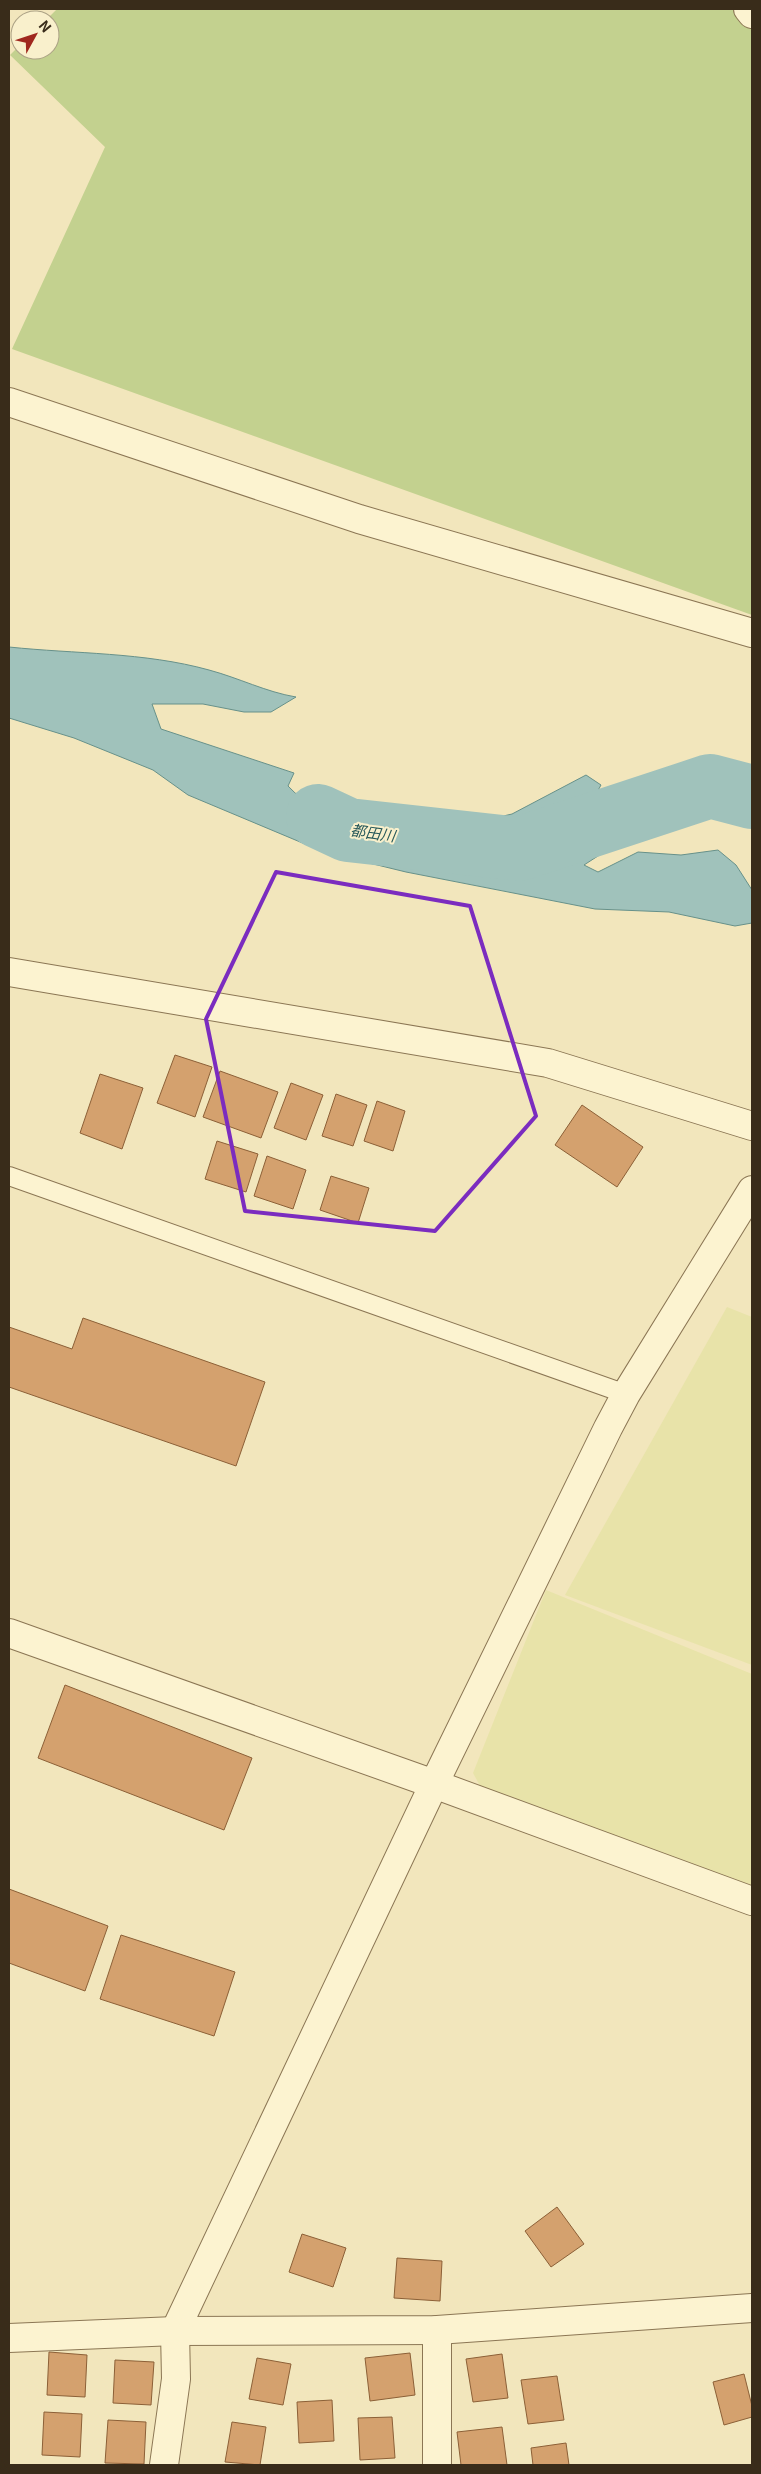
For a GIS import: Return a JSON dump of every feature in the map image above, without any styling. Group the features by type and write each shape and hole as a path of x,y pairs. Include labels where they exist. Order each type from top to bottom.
{"street":[{"path":"748,9 752,14"},
{"path":"9,402 359,519 752,634"},
{"path":"9,972 548,1063 752,1126"},
{"path":"164,2465 176,2379 175,2331 434,1784 626,1394 752,1190"},
{"path":"9,1633 434,1784 752,1901"},
{"path":"9,2338 175,2331 437,2330 752,2308"},
{"path":"437,2330 437,2465"}],"lane":[{"path":"9,1176 626,1394"}],"highlighted area":[{"path":"276,872 470,906 536,1116 435,1231 245,1211 206,1019"}],"shaded area":[{"path":"727,1307 752,1317 752,1665 565,1595"},
{"path":"546,1590 752,1674 752,1888 484,1793 473,1773"}],"green space":[{"path":"746,9 752,15 752,615 12,349 105,147 15,60 60,60 60,10 56,10"}],"water":[{"path":"9,647 109,654 184,664 296,697 271,712 244,712 203,704 152,704 161,729 294,773 288,786 303,799 321,810 365,827 454,849 441,826 460,826 512,814 586,775 601,785 596,794 543,825 593,845 615,845 584,865 598,872 638,852 681,855 718,850 736,865 752,890 752,923 735,926 669,912 595,909 406,872 324,852 188,795 153,770 74,738 9,718"}],"building":[{"path":"175,1055 212,1067 195,1117 157,1103"},
{"path":"220,1071 278,1092 261,1138 203,1117"},
{"path":"100,1074 143,1088 122,1149 80,1133"},
{"path":"291,1083 323,1095 306,1140 274,1128"},
{"path":"336,1094 367,1105 353,1146 322,1136"},
{"path":"377,1101 405,1111 393,1151 364,1141"},
{"path":"582,1105 643,1147 617,1187 555,1145"},
{"path":"217,1141 258,1154 246,1192 205,1179"},
{"path":"267,1156 306,1170 293,1209 254,1196"},
{"path":"331,1176 369,1188 358,1223 320,1210"},
{"path":"83,1318 265,1382 236,1466 9,1387 9,1327 72,1349"},
{"path":"65,1685 252,1758 224,1830 38,1758"},
{"path":"9,1889 108,1926 85,1991 9,1963"},
{"path":"121,1935 235,1972 214,2036 100,1999"},
{"path":"557,2207 584,2244 551,2267 525,2231"},
{"path":"302,2234 346,2248 333,2287 289,2272"},
{"path":"397,2258 442,2261 440,2301 394,2298"},
{"path":"49,2352 87,2355 85,2397 47,2395"},
{"path":"410,2353 415,2395 370,2401 365,2358"},
{"path":"502,2354 508,2398 473,2402 466,2359"},
{"path":"257,2358 291,2364 283,2405 249,2399"},
{"path":"115,2360 154,2362 151,2405 113,2403"},
{"path":"744,2374 752,2406 752,2417 724,2425 713,2382"},
{"path":"557,2376 564,2420 528,2424 521,2380"},
{"path":"332,2400 334,2441 299,2443 297,2402"},
{"path":"44,2412 82,2414 80,2457 42,2455"},
{"path":"392,2417 395,2458 360,2460 358,2418"},
{"path":"108,2420 146,2422 144,2464 105,2463"},
{"path":"232,2422 266,2427 260,2465 225,2462"},
{"path":"502,2427 507,2465 461,2465 457,2432"},
{"path":"566,2443 569,2465 533,2465 531,2448"}],"waterway":[{"name":"都田川","path":"318,816 348,830 519,849 710,786 752,797"}]}
